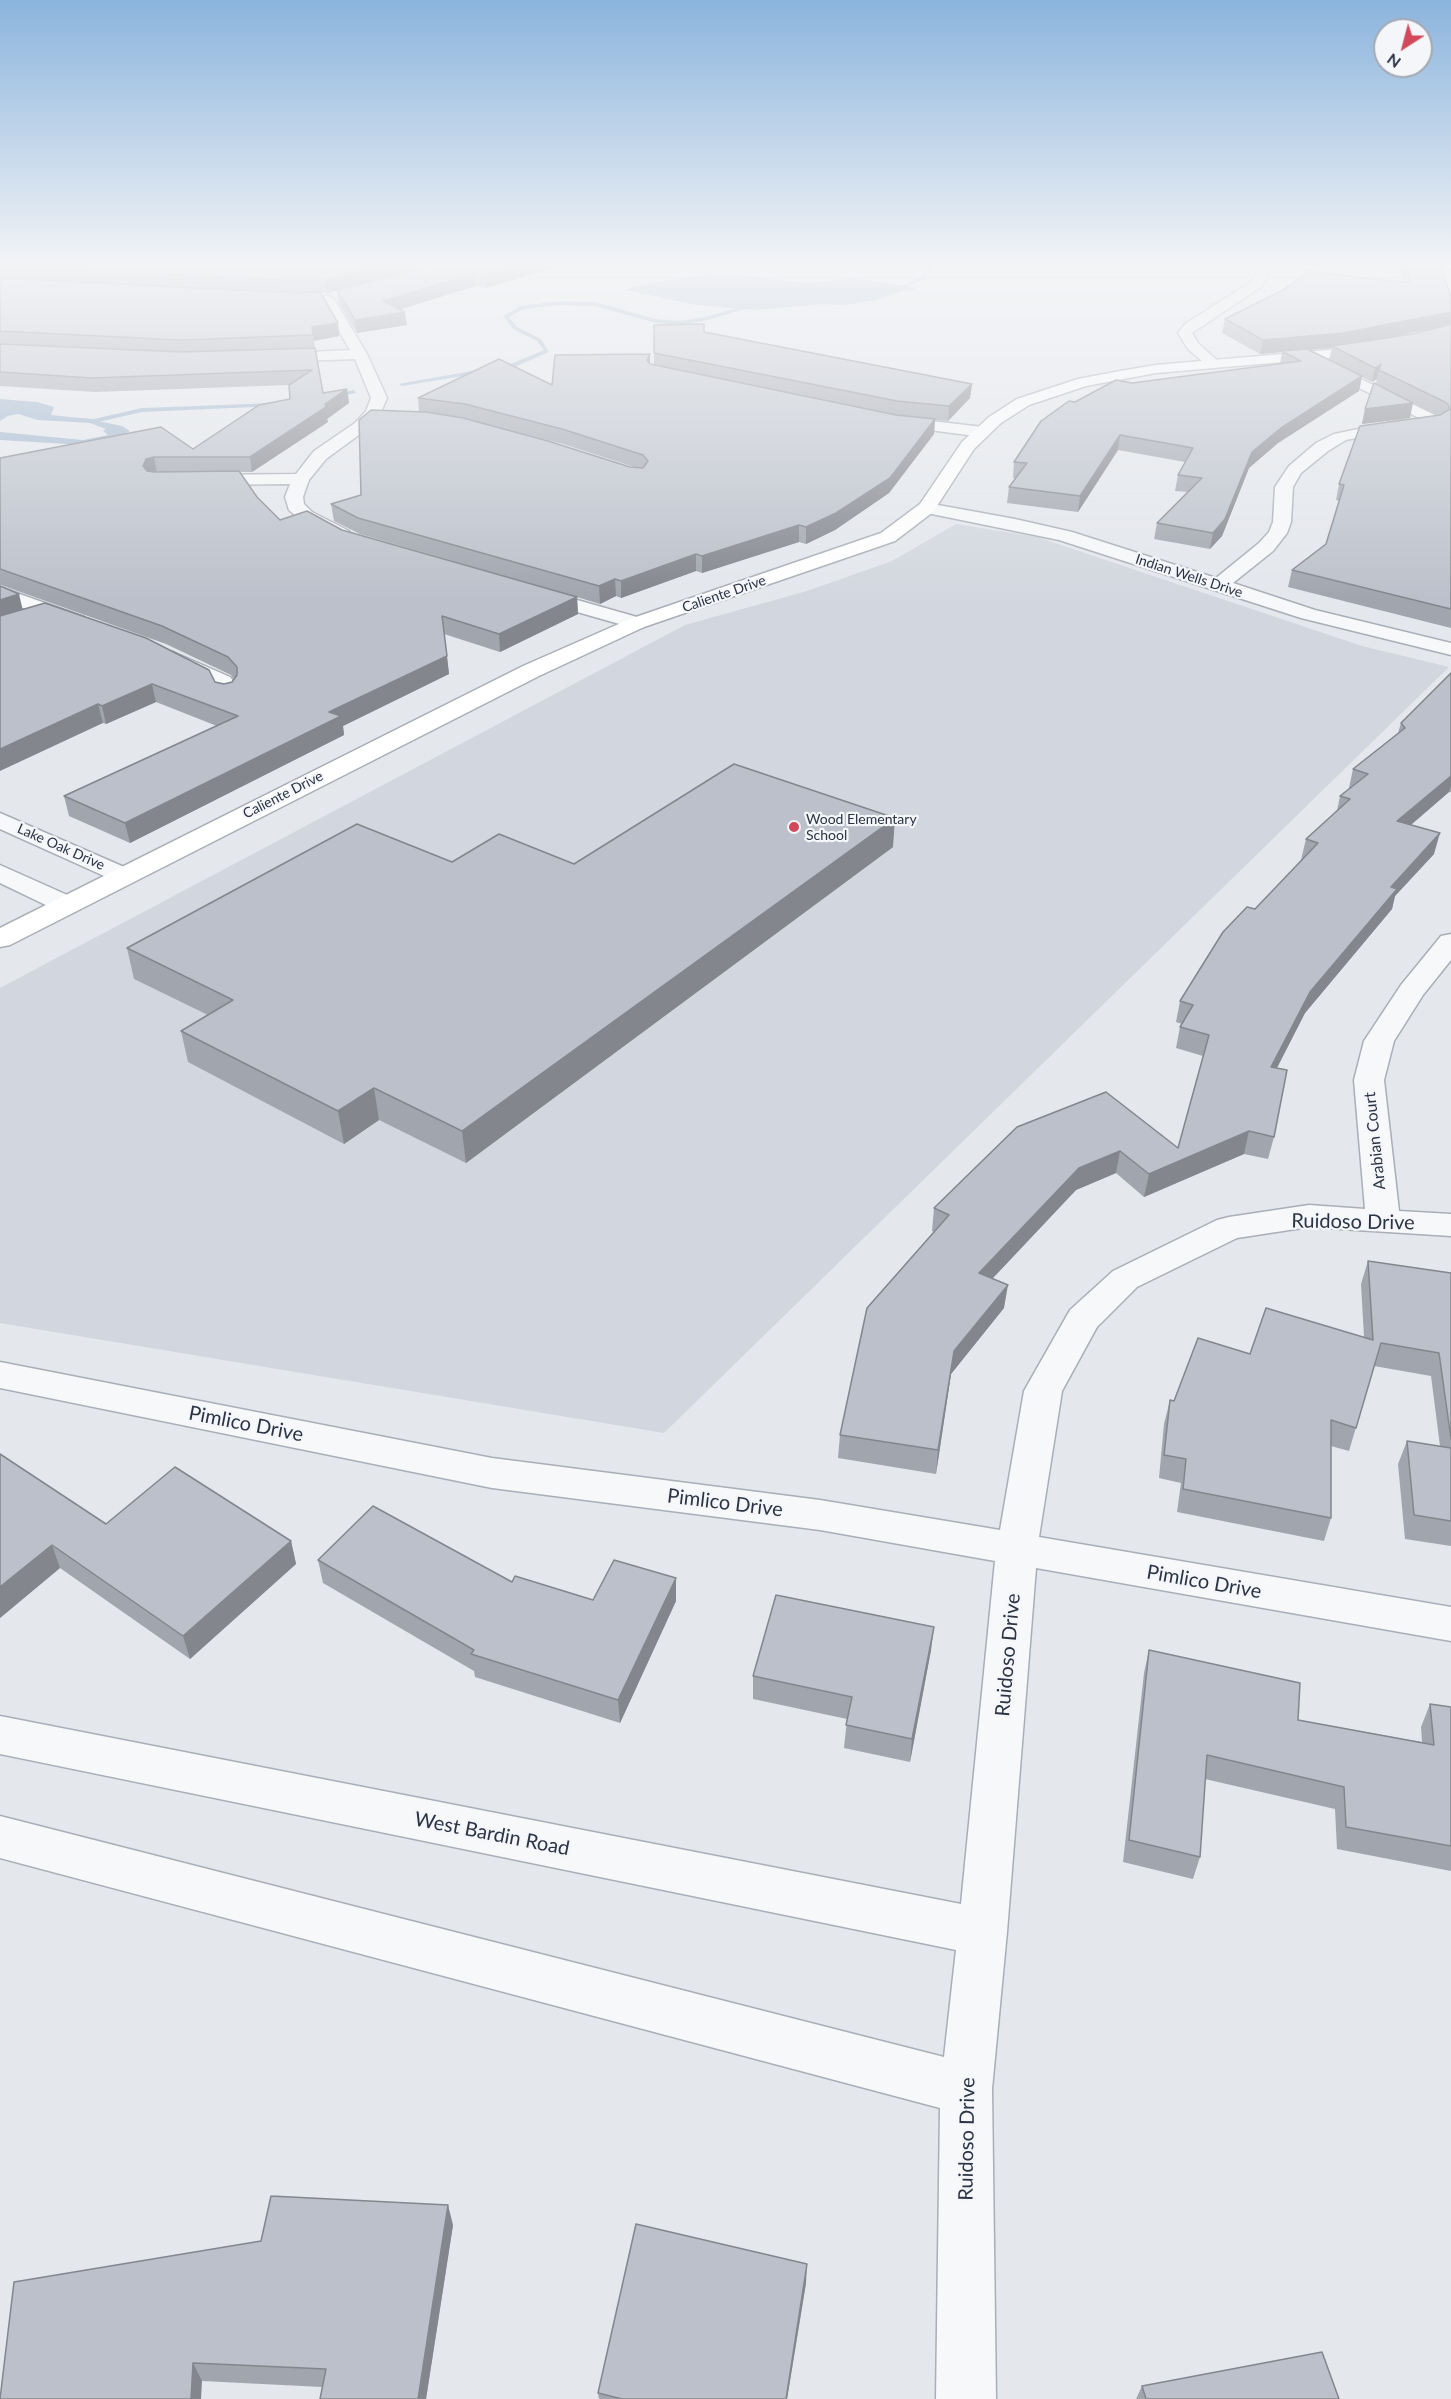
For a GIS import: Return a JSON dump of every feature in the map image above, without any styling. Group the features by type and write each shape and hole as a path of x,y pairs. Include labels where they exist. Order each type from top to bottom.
{"street":[{"path":"363,544 306,516 295,506 294,497 301,479 320,455 362,426 368,418 380,398 370,376"},
{"name":"Caliente Drive","path":"0,939 122,875 531,671 636,623 888,537 927,508 968,446 995,420 1023,402 1083,382 1117,376"},
{"path":"1346,376 1433,422 1451,429"},
{"path":"368,418 388,419"},
{"path":"873,418 940,429 983,432"},
{"path":"1219,585 1266,546 1278,533 1282,522 1284,488 1295,470 1322,447 1358,432 1433,422"},
{"path":"181,480 301,479"},
{"name":"Indian Wells Drive","path":"927,508 1015,524 1065,536 1308,614 1451,649"},
{"path":"523,590 636,623"},
{"path":"0,593 93,627"},
{"path":"20,621 49,611"},
{"path":"158,650 222,682 228,687 227,693"},
{"name":"Lake Oak Drive","path":"0,820 122,875"},
{"path":"0,873 65,904"},
{"name":"Arabian Court","path":"1383,1221 1369,1080 1379,1041 1411,991 1451,942"},
{"name":"Ruidoso Drive","path":"966,2399 966,2089 983,1932 1017,1549 1043,1391 1083,1320 1125,1279 1228,1228 1309,1216 1451,1225"},
{"name":"Pimlico Drive","path":"0,1375 492,1473 820,1515 1451,1624"},
{"name":"West Bardin Road","path":"0,1735 983,1932"},
{"path":"0,1838 966,2089"}],"shaded area":[{"name":"Wood Elementary School","path":"956,524 1037,537 1362,646 1449,667 664,1433 0,1323 0,988 685,625 807,591 892,561"}],"water":[{"path":"0,399 37,402 54,407 51,415 89,419 122,426 130,431 115,440 85,445 0,440 0,432 83,440 108,435 103,431 106,429 90,423 38,420 18,414 0,421"}],"building":[{"path":"61,376 148,376 92,378"},
{"path":"303,376 320,376 323,393 347,389 325,404 326,407 250,457 154,457 146,459 143,466 147,471 154,472 239,471 257,497 280,520 307,511 342,530 577,597 499,634 442,616 447,656 329,712 341,716 125,823 64,796 238,716 152,684 102,706 98,704 0,749 0,616 45,603 146,638 209,670 215,682 224,684 232,682 237,675 237,667 228,657 162,626 0,569 0,458 161,427 193,449 259,405 290,399 289,385"},
{"path":"464,376 534,376 552,385 553,376 708,376 896,415 935,419 890,478 836,513 806,527 799,525 702,556 696,554 621,581 615,579 599,586 358,518 331,504 361,495 359,420 371,410 426,412 463,418 548,441 630,467 643,468 648,461 643,455 562,429 465,404 418,398"},
{"path":"770,376 931,376 972,384 949,406 897,401"},
{"path":"1186,376 1362,376 1281,428 1252,452 1225,519 1213,533 1157,523 1202,478 1178,475 1193,448 1120,435 1080,496 1009,487 1027,463 1014,462 1041,421 1069,401 1075,402 1116,380 1132,383"},
{"path":"1391,376 1451,376 1451,609 1292,570 1326,544 1344,485 1339,484 1360,426 1440,415 1450,409 1447,403"},
{"path":"1374,383 1413,403 1365,409"},
{"path":"0,586 19,594 0,600"},
{"path":"1451,673 1451,776 1397,821 1440,833 1391,887 1397,889 1310,992 1271,1067 1287,1070 1274,1137 1249,1131 1149,1174 1120,1151 1079,1168 979,1273 1008,1285 954,1351 938,1450 840,1435 867,1308 949,1215 934,1208 1017,1127 1106,1092 1178,1148 1209,1035 1180,1027 1193,1005 1180,1001 1223,932 1247,907 1255,909 1318,843 1306,839 1350,799 1340,796 1368,774 1353,769 1405,728 1401,723"},
{"path":"734,764 895,818 462,1131 374,1088 338,1111 181,1031 233,1000 127,948 357,824 452,862 499,834 574,864"},
{"path":"1368,1261 1451,1273 1451,1439 1439,1353 1381,1343 1356,1428 1331,1420 1331,1518 1183,1489 1186,1459 1164,1455 1170,1400 1174,1401 1198,1338 1250,1354 1266,1308 1373,1340"},
{"path":"1407,1441 1451,1448 1451,1521 1414,1515"},
{"path":"0,1454 106,1524 175,1467 291,1541 183,1636 52,1545 0,1587"},
{"path":"373,1506 512,1582 515,1576 593,1600 614,1560 676,1578 618,1700 471,1654 474,1650 318,1560"},
{"path":"776,1595 934,1627 912,1739 846,1725 852,1697 753,1676"},
{"path":"1149,1650 1300,1683 1298,1720 1434,1745 1430,1704 1451,1707 1451,1846 1346,1827 1344,1787 1207,1755 1200,1857 1129,1840"},
{"path":"271,2196 448,2205 418,2399 320,2399 326,2369 193,2363 191,2399 0,2399 14,2282 261,2241"},
{"path":"636,2224 807,2264 786,2399 622,2399 598,2393"},
{"path":"1322,2352 1339,2399 1146,2399 1142,2386"}],"waterway":[{"path":"402,384 451,376"},
{"path":"329,396 354,392"},
{"path":"80,420 94,421 142,410 275,405"}],"place":[{"name":"Wood Elementary School","path":"794,827"}]}
